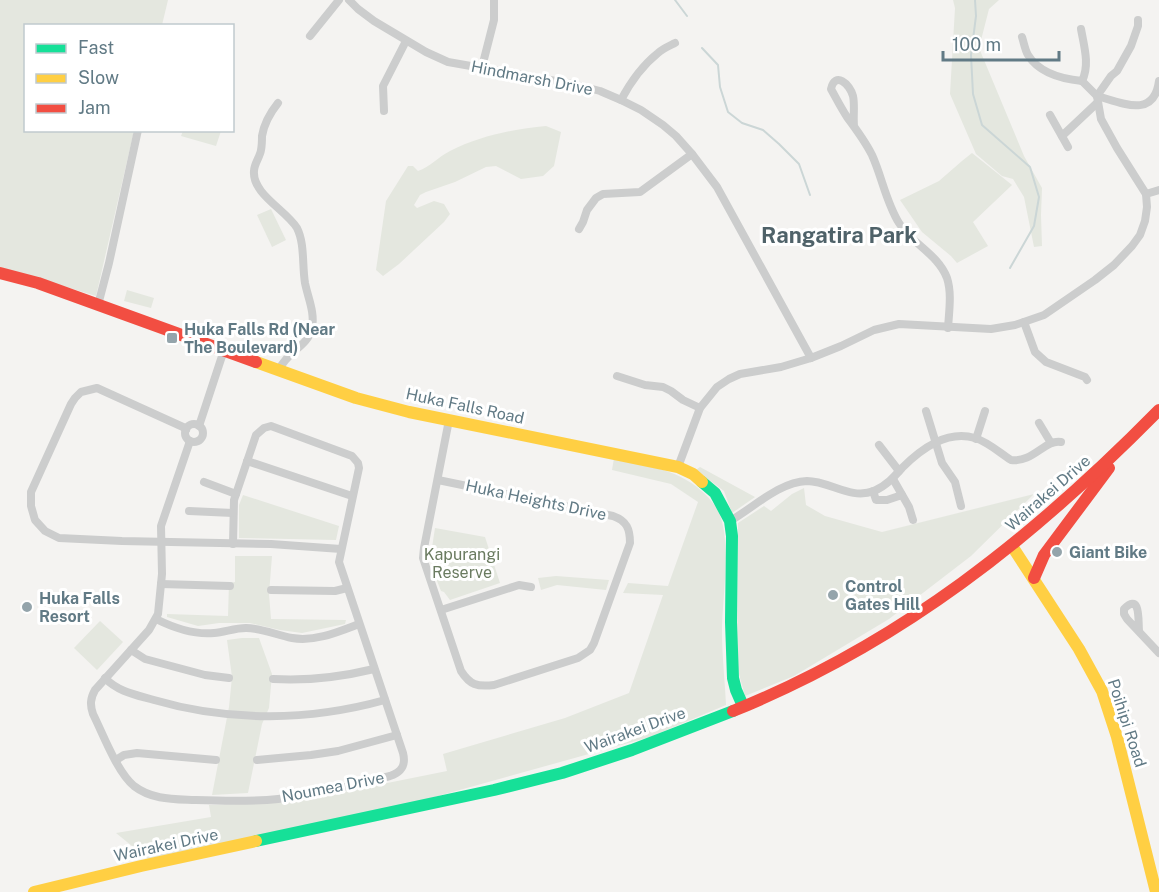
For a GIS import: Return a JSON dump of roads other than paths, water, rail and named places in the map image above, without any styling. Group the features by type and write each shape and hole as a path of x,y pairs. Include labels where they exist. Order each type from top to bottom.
{"main road":[{"name":"Huka Falls Road","path":"0,273 38,283 356,398 388,407 678,467 693,474 715,493 730,521 733,678 744,706"},
{"name":"Wairakei Drive","path":"34,892 155,863 542,778 638,748 784,689 866,645 925,609 1012,546 1128,443 1159,410"},
{"path":"1034,578 1044,555 1128,443"},
{"name":"Poihipi Road","path":"1012,546 1079,649 1102,691 1155,869 1156,888"}],"street":[{"path":"310,36 339,0"},
{"name":"Hindmarsh Drive","path":"349,0 374,21 405,41 448,62 573,84 600,91 641,110 663,125 692,154 717,187 811,358"},
{"path":"482,68 494,20 494,0"},
{"path":"1062,136 1097,99 1111,76 1117,71 1131,46 1138,20"},
{"path":"1081,29 1087,66 1082,81"},
{"path":"1022,37 1027,54 1043,70 1073,81 1082,81"},
{"path":"384,111 383,86 405,41"},
{"path":"621,100 640,71 658,52 675,43"},
{"path":"678,467 700,408 717,387 729,379 740,374 781,367 811,358 874,330 899,324 991,329 1024,322 1044,315 1063,303 1114,265 1140,235 1145,221 1146,194 1101,119 1097,99 1082,81"},
{"path":"1097,99 1141,106 1150,102 1157,93 1159,81"},
{"path":"854,126 853,94 845,82 835,82 831,85 831,89 871,154 892,211 900,226 913,241 934,258 945,273 950,292 948,328"},
{"path":"278,104 265,126 261,151 253,170 259,190 288,217 297,229 301,240 306,284 313,317 308,339 289,355 279,370"},
{"path":"1050,115 1068,147"},
{"path":"98,305 138,132"},
{"path":"579,229 584,222 587,210 596,198 603,194 640,192 692,154"},
{"path":"1146,194 1159,190"},
{"path":"1024,322 1035,352 1046,362 1085,377 1087,380"},
{"path":"190,441 198,441 202,436 199,426 224,350"},
{"path":"617,376 645,385 663,387 700,408"},
{"path":"186,430 97,388 81,392 71,404 32,492 31,506 35,520 45,531 58,538 271,544 341,549"},
{"path":"926,411 942,462 956,482 961,506"},
{"path":"976,439 985,411"},
{"name":"Huka Heights Drive","path":"438,480 613,516 621,519 627,525 630,543 590,650 578,658 483,687 473,684 461,671 423,558 449,420"},
{"path":"1039,423 1051,443"},
{"path":"186,430 193,425 199,426"},
{"name":"Noumea Drive","path":"161,542 161,584 156,619 92,695 90,706 122,771 134,786 148,794 169,798 227,801 276,799 318,793 395,775 404,767 403,753 339,562 359,468 358,463 352,456 271,426 264,428 256,435 248,461"},
{"path":"186,430 186,436 190,441"},
{"path":"730,521 780,488 797,483 807,481 820,483 848,492 873,491 892,479 917,454 947,437 960,436 976,439 1011,460 1022,460 1051,443 1061,442"},
{"path":"161,542 162,526 190,441"},
{"path":"879,445 899,471"},
{"path":"233,544 234,500 248,461 352,496"},
{"path":"892,479 909,507 913,520"},
{"path":"204,482 236,494"},
{"path":"873,491 876,500 886,500 902,495"},
{"path":"189,511 233,513"},
{"path":"161,584 230,586"},
{"path":"441,610 519,585 531,586"},
{"path":"271,590 335,591 347,588"},
{"path":"156,619 189,632 215,633 231,629 257,628 303,639 328,636 360,624"},
{"path":"1139,631 1159,653"},
{"path":"131,650 145,659 205,675 229,678"},
{"path":"273,679 330,678 374,669"},
{"path":"105,678 121,690 145,698 197,710 233,715 314,714 385,700"},
{"path":"257,760 338,751 363,746 396,735"},
{"path":"116,760 124,755 143,753 216,760"}],"waterway":[{"path":"675,0 687,16"},
{"path":"975,0 976,16 971,55 973,94 982,125 1030,167 1039,197 1034,226 1010,268"},
{"path":"702,48 718,65 720,87 728,112 742,123 763,130 799,164 810,195"}],"place":[{"name":"Huka Falls Rd (Near The Boulevard)","path":"172,338"},
{"name":"Giant Bike","path":"1057,552"},
{"name":"Control Gates Hill","path":"833,595"},
{"name":"Huka Falls Resort","path":"27,607"}],"district":[{"name":"Rangatira Park","path":"839,235"}],"park label":[{"name":"Kapurangi Reserve","path":"462,563"}]}
